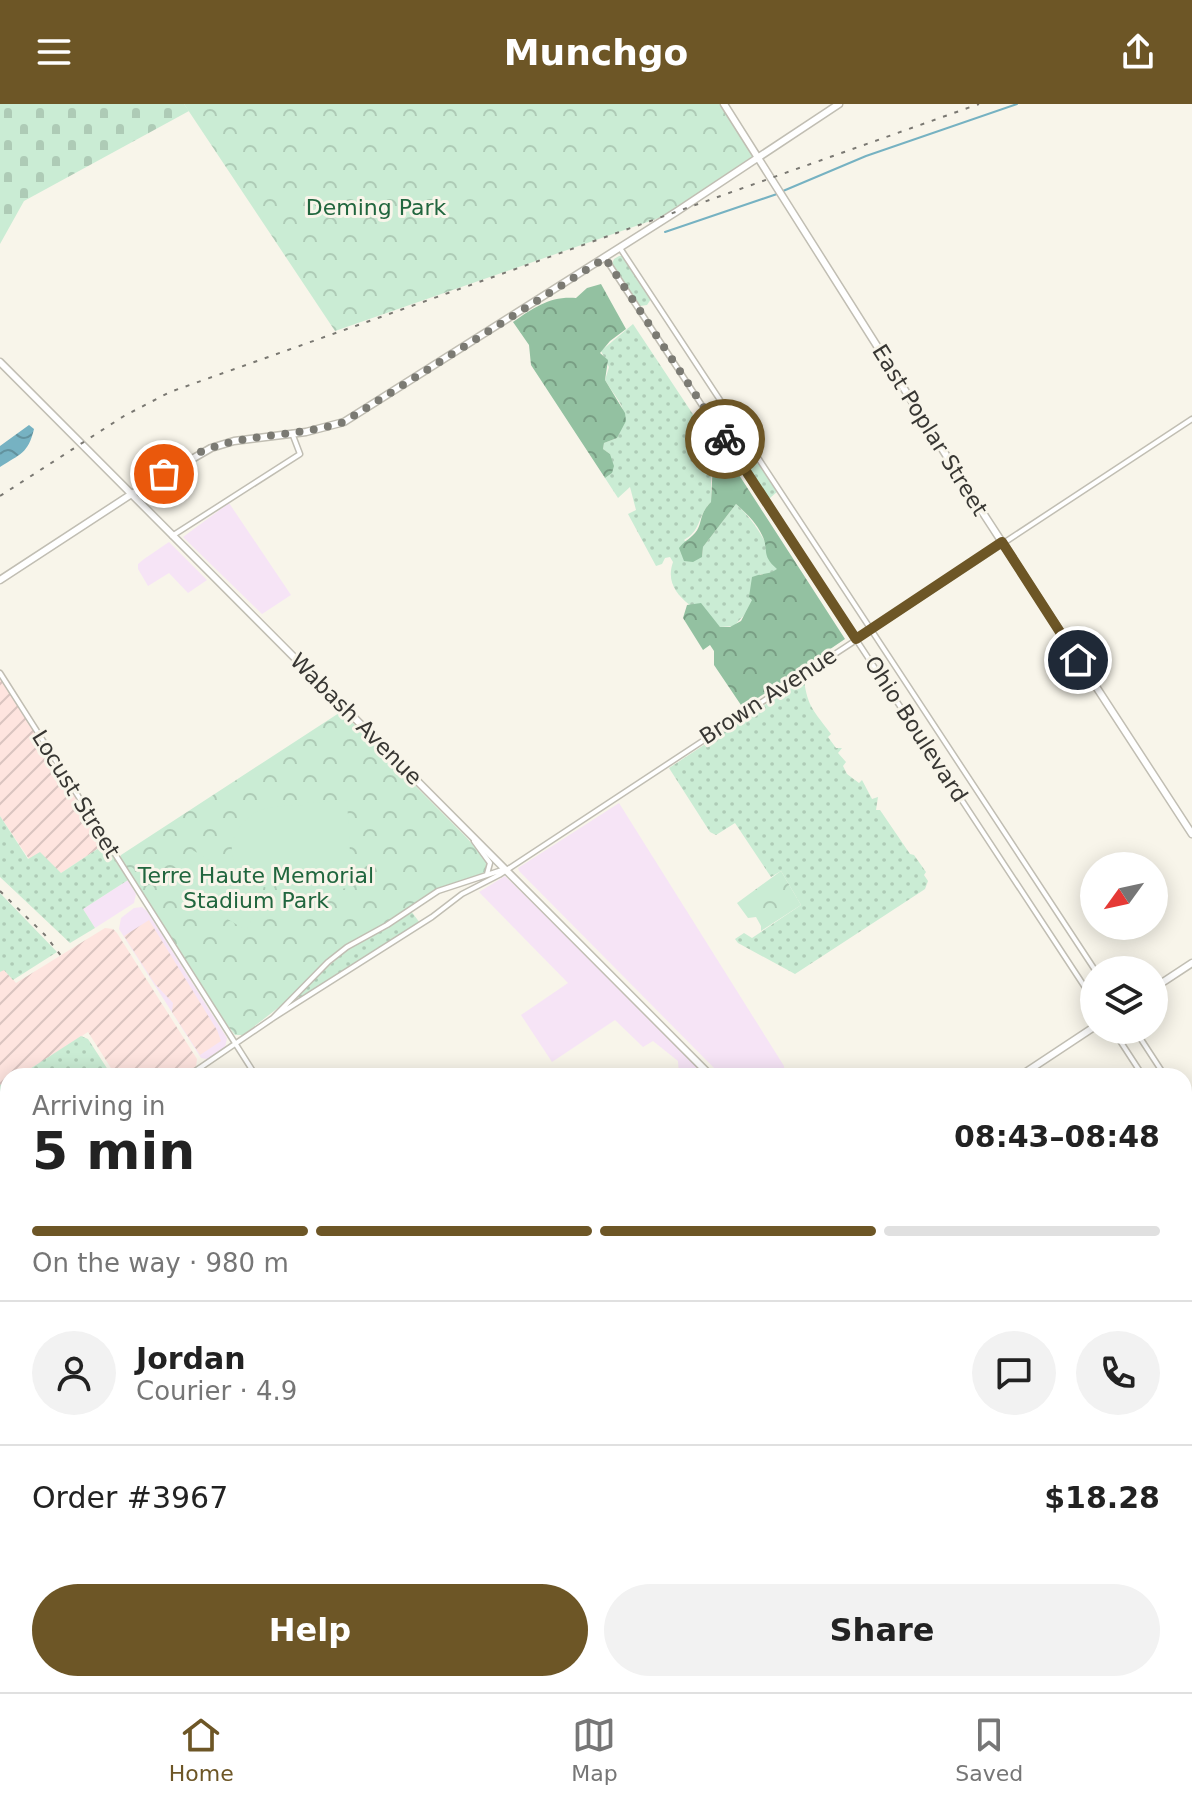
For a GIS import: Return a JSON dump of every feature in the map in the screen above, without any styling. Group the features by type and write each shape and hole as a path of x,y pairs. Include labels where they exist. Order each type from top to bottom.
{"main road":[{"name":"East Poplar Street","path":"724,104 1192,834"},
{"path":"0,580 130,495 211,448 234,441 344,422 605,258 839,104"},
{"name":"Wabash Avenue","path":"0,362 703,1068"},
{"path":"1168,979 1192,963"},
{"path":"1032,1068 1080,1036"}],"street":[{"name":"Ohio Boulevard","path":"620,248 1086,956"},
{"name":"Ohio Boulevard","path":"605,258 1080,980"},
{"name":"Brown Avenue","path":"200,1068 1192,419"},
{"path":"172,536 300,454 292,433"},
{"name":"Locust Street","path":"0,673 251,1068"},
{"path":"469,834 490,863 486,876"},
{"name":"Brown Avenue","path":"273,1018 347,947 387,925 428,896 505,869"},
{"path":"1122,1044 1138,1068"},
{"path":"1144,1044 1160,1068"}],"shaded area":[{"path":"229,503 291,595 262,614 183,537"},
{"path":"169,542 207,580 188,593 169,573 148,586 138,569 138,564"},
{"path":"0,678 105,844 61,873 29,859 0,816"},
{"path":"619,803 784,1068 714,1068 518,868"},
{"path":"505,876 698,1068 678,1068 678,1061 653,1041 643,1047 615,1020 552,1062 521,1015 568,983 479,892"},
{"path":"128,880 136,894 134,903 95,928 83,909"},
{"path":"142,907 227,1038 225,1048 207,1059 201,1058 119,929 121,918 134,908"},
{"path":"149,920 217,1030 221,1041 200,1055 172,1012 173,1003 155,984 124,936"},
{"path":"105,928 113,929 197,1059 196,1067 111,1068 88,1032 32,1068 0,1068 0,972 4,969 16,983"}],"green space":[{"path":"0,104 184,104 189,111 24,201 0,244"},
{"name":"Deming Park","path":"184,104 723,104 758,157 676,212 335,331"},
{"path":"623,256 651,299 647,305 640,306 612,264"},
{"path":"601,284 626,329 600,353 608,360 605,380 625,413 626,421 617,438 604,443 603,449 610,454 614,466 612,473 605,478 531,365 529,345 513,322 543,304 576,298 587,288"},
{"path":"633,324 720,455 711,466 711,502 694,532 684,540 702,557 703,547 736,504 761,534 778,569 771,574 760,574 750,609 734,626 720,627 678,593 673,584 673,562 670,557 656,566 628,514 636,510 630,487 618,498 605,478 612,473 610,454 603,449 604,443 617,438 623,413 620,402 605,380 609,367 601,351"},
{"path":"751,450 778,491 770,498 767,498 740,457"},
{"path":"720,455 730,461 845,639 743,708 714,665 714,651 710,645 703,650 683,618 687,605 701,603 720,627 730,627 741,621 752,600 749,597 752,577 777,569 767,556 760,530 736,504 703,547 702,557 693,562 684,561 679,548 697,530 711,502 713,462"},
{"path":"804,679 810,703 831,734 828,737 836,748 842,748 838,753 846,762 843,766 847,774 859,783 862,780 872,799 878,797 876,810 880,810 910,854 914,855 926,872 924,875 928,881 925,889 795,974 735,939 744,933 752,938 801,905 781,871 771,877 735,823 716,835 710,832 669,768"},
{"name":"Terre Haute Memorial Stadium Park","path":"339,713 344,714 467,838 486,860 487,871 484,875 436,891 388,923 345,946 287,1001 243,1035 235,1035 205,996 120,859 121,855"},
{"path":"347,800 352,888 332,889 332,895 325,896 321,904 309,907 285,900 281,884 268,889 243,874 235,863 232,854 234,837 252,815 271,807"},
{"path":"0,816 28,859 40,852 61,873 105,844 128,880 83,909 95,928 70,943 0,877"},
{"path":"194,851 267,894 246,930 173,887"},
{"path":"781,871 801,905 761,931 756,917 748,918 737,903"},
{"path":"0,893 57,952 13,980 4,970 0,972"},
{"path":"411,911 420,923 275,1014 350,947"},
{"path":"81,1036 88,1039 107,1068 31,1068"}],"water":[{"path":"29,425 34,429 26,449 0,467 0,446"}],"waterway":[{"path":"783,191 866,156 1017,104"},
{"path":"665,232 777,194"}],"railway":[{"path":"0,496 124,416 170,392 979,104"},
{"path":"0,891 45,935 62,957"}],"way so far":[{"path":"164,474 211,448 234,441 306,432 344,422 605,258 725,439"}],"route":[{"path":"725,439 856,639 1002,542 1078,660"}]}
